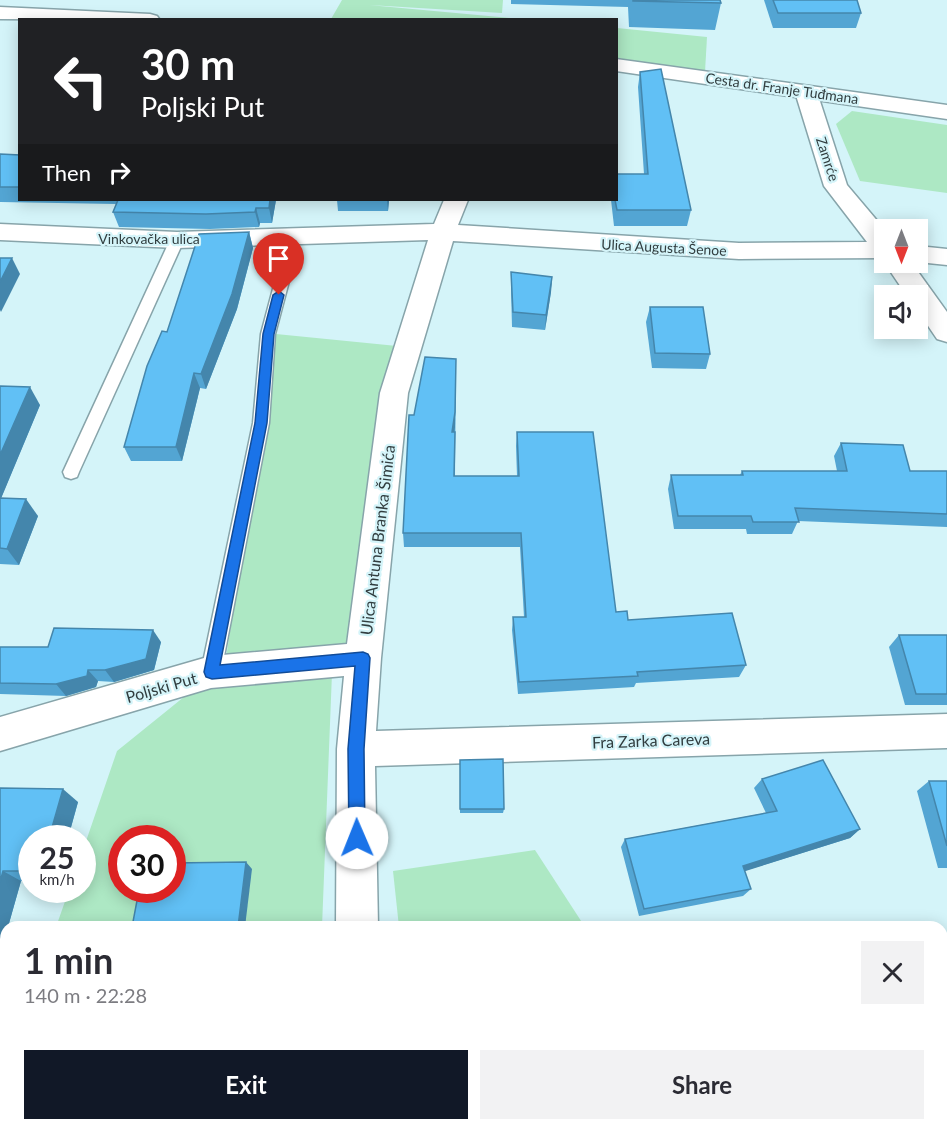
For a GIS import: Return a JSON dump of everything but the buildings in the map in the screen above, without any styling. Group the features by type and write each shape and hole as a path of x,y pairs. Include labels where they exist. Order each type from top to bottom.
{"street":[{"path":"0,13 107,18"},
{"name":"Cesta dr. Franje Tuđmana","path":"618,65 947,112"},
{"name":"Zamrće","path":"806,92 836,186 874,234"},
{"name":"Ulica Antuna Branka Šimića","path":"357,921 356,749 363,658 394,393 442,231 456,201"},
{"name":"Ulica Augusta Šenoe","path":"442,231 505,238 739,250 874,248"},
{"name":"Vinkovačka ulica","path":"0,232 177,240 442,231"},
{"path":"928,255 947,257"},
{"path":"905,273 947,332"},
{"name":"Poljski Put","path":"0,734 212,672 363,658"},
{"name":"Fra Zarka Careva","path":"356,749 947,731"}],"lane":[{"path":"212,672 261,423 268,334 294,236"},
{"path":"71,472 177,240"}],"green space":[{"path":"342,0 503,0 502,13 369,5 510,18 332,18"},
{"path":"618,28 707,37 705,72 618,62"},
{"path":"852,111 947,125 947,193 860,181 836,124"},
{"path":"276,334 397,346 354,647 226,658"},
{"path":"332,673 322,921 58,921 64,903 96,903 96,825 92,825 117,751 200,684"},
{"path":"535,850 581,921 398,921 393,871"}],"route":[{"path":"279,295 268,334 261,423 212,672 363,658 356,749 357,838"}]}
